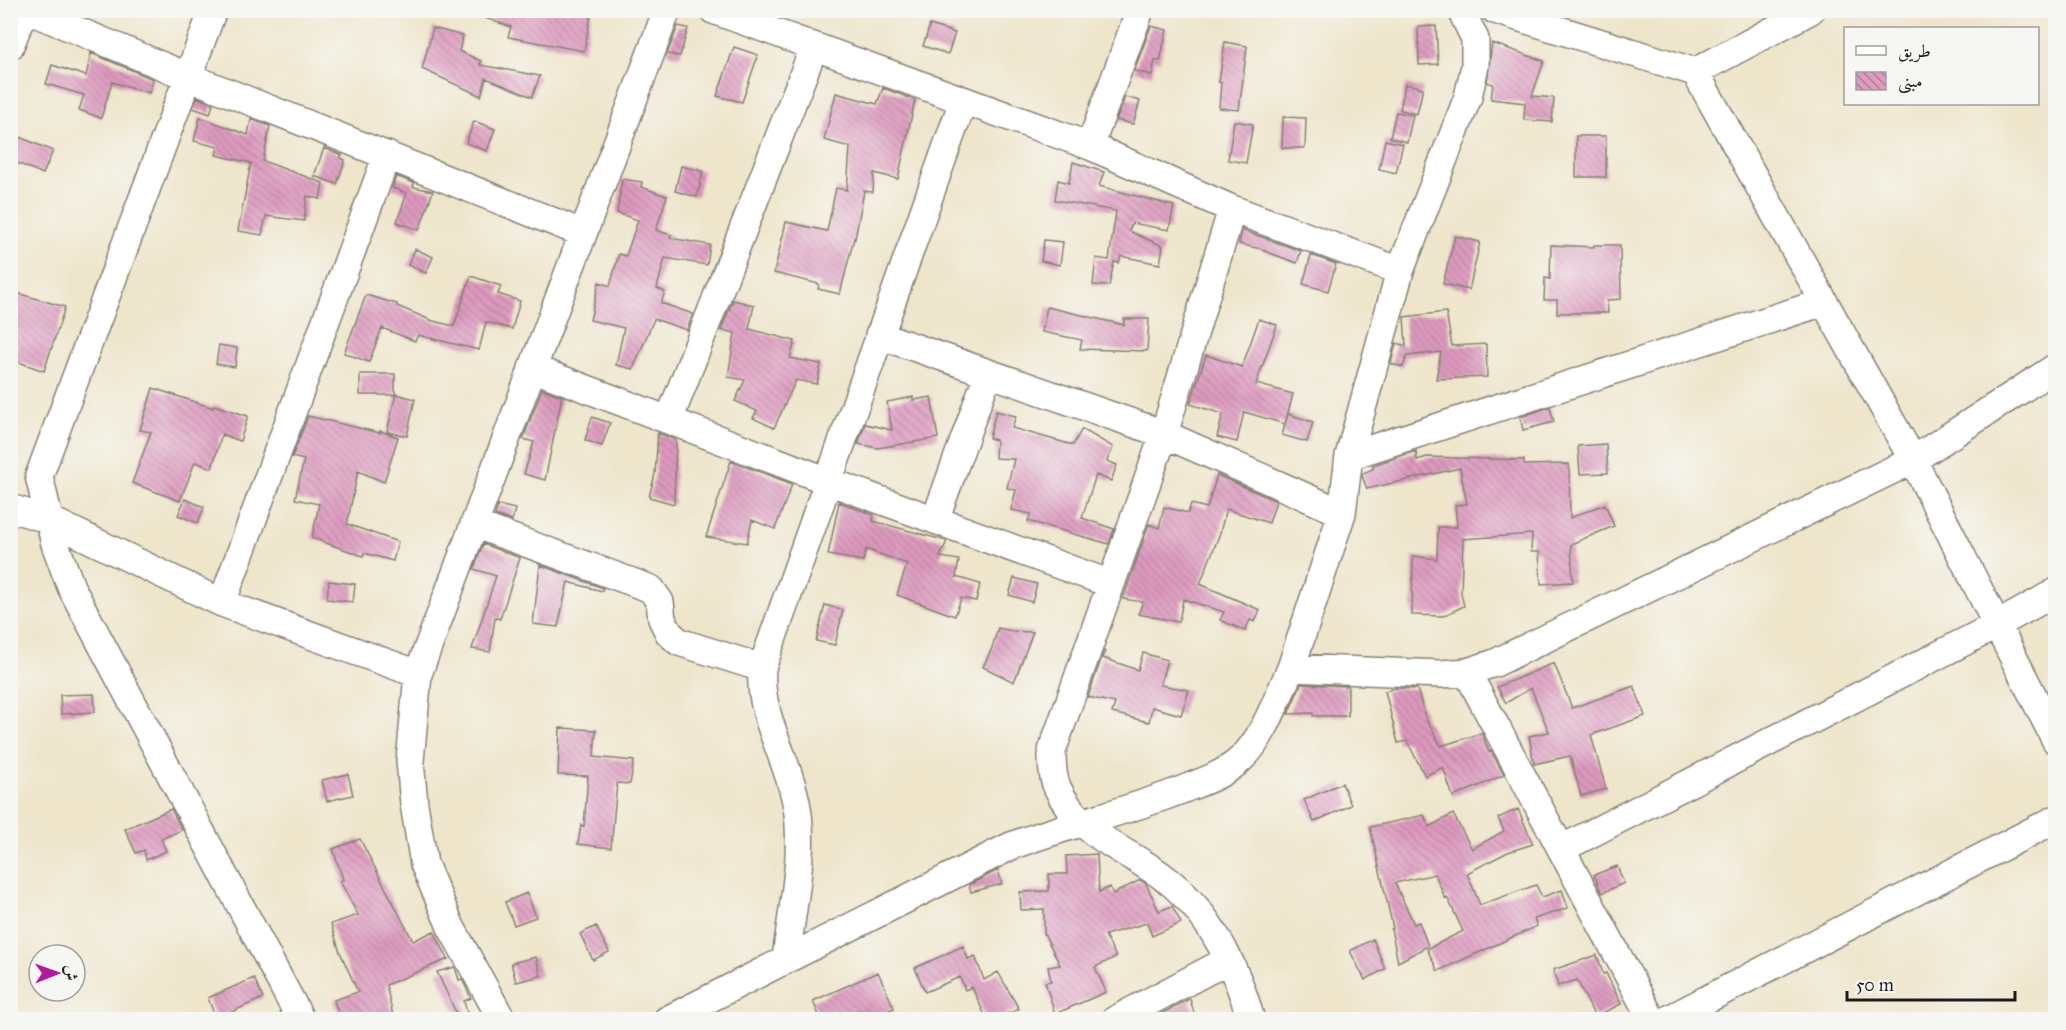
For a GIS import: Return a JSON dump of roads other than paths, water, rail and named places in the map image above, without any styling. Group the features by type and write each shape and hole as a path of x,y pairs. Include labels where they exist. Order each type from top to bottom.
{"street":[{"path":"10,46 26,10 582,233"},
{"path":"213,10 39,476 55,544 71,587 301,1020"},
{"path":"502,1020 451,927 424,864 414,804 410,761 418,674 667,10"},
{"path":"713,10 1090,146 1232,209 1400,272"},
{"path":"1090,146 1140,10"},
{"path":"667,1020 1011,846 1166,797 1216,776 1241,760 1257,741 1292,668 1342,513 1349,456 1400,272 1468,97 1475,66 1475,39 1461,10"},
{"path":"1495,10 1695,72 1913,460 2055,741"},
{"path":"1695,72 1812,10"},
{"path":"669,420 814,47"},
{"path":"786,958 800,829 796,801 765,707 761,684 762,668 963,101"},
{"path":"222,603 387,154"},
{"path":"1232,209 1164,434 1052,751 1057,786 1081,823 1177,888 1196,907 1210,926 1239,981 1251,1020"},
{"path":"1349,456 1824,302"},
{"path":"879,335 1164,434 1342,513"},
{"path":"1292,668 1441,674 1467,672 1496,663 1913,460 2055,367"},
{"path":"532,368 828,481 1111,584"},
{"path":"935,520 988,374"},
{"path":"10,508 50,520 222,603 418,674"},
{"path":"474,524 651,589 660,602 663,619 669,633 679,642 762,668"},
{"path":"1561,849 1997,625 2055,592"},
{"path":"1467,672 1652,1020"},
{"path":"1667,1020 2055,819"},
{"path":"1115,1020 1228,960"}]}
